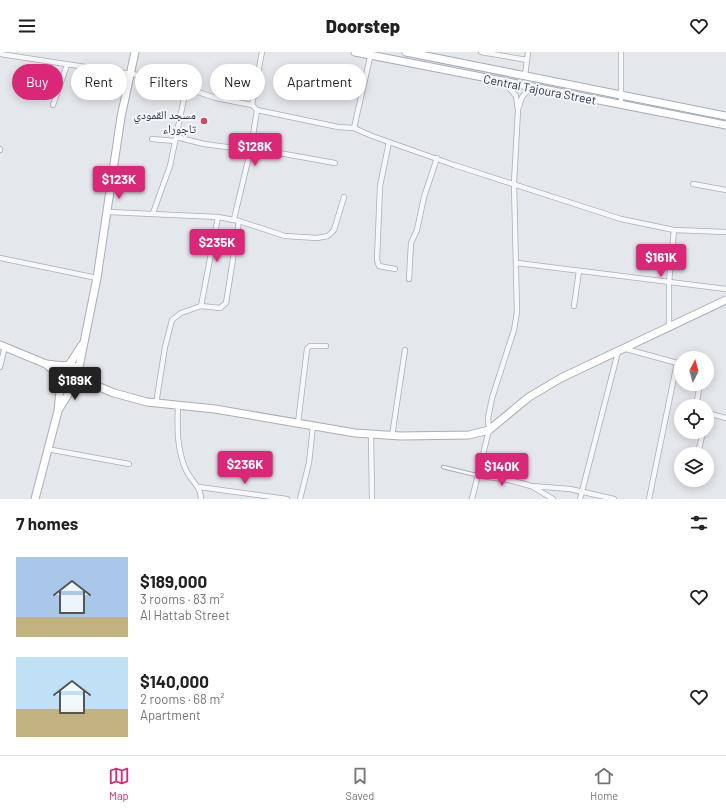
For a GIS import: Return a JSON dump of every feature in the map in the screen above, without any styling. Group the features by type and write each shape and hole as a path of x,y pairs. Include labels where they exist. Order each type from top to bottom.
{"main road":[{"path":"58,411 77,378 97,278 120,124 135,52"},
{"name":"Central Tajoura Street","path":"354,52 371,54 504,82 726,125"},
{"path":"406,52 726,116"},
{"path":"77,378 114,393 156,404 215,409 371,435 464,436 480,434 489,430 536,392 566,376 626,349 726,300"},
{"path":"35,499 58,411 61,370 67,366 83,343"},
{"path":"3,346 46,364 74,367 77,378"},
{"path":"46,364 67,384 77,378"}],"street":[{"path":"252,105 262,52"},
{"path":"481,52 527,60"},
{"path":"525,76 528,52"},
{"path":"621,105 622,52"},
{"path":"0,54 135,74"},
{"path":"354,128 371,54"},
{"path":"52,105 67,64"},
{"path":"472,499 476,475 489,430 488,418 492,398 516,321 517,263 514,184 518,110 516,96 504,82"},
{"path":"518,110 522,97 531,87"},
{"path":"202,94 252,105 257,110 338,127 354,128 389,142 595,211 644,224 674,230 726,232"},
{"path":"153,213 170,166 184,100"},
{"path":"156,404 170,325 175,317 181,313 202,306 220,308 226,303 236,220 251,149 257,110"},
{"path":"152,139 176,139 204,144 251,149 336,163"},
{"path":"389,142 380,186 377,260 378,265 395,269"},
{"path":"409,279 411,243 417,230 424,197 437,158"},
{"path":"693,184 726,190"},
{"path":"108,212 218,217 236,220 285,236 310,238 323,237 334,230 344,197"},
{"path":"202,306 218,217"},
{"path":"669,327 669,282 674,230"},
{"path":"0,258 97,278"},
{"path":"517,263 726,289"},
{"path":"574,306 580,271"},
{"path":"0,367 3,346"},
{"path":"298,423 308,349 310,346 326,346"},
{"path":"626,349 674,362"},
{"path":"392,436 405,350"},
{"path":"580,499 618,352"},
{"path":"649,499 674,386"},
{"path":"178,406 177,434 181,454 188,474 199,487 202,499"},
{"path":"714,415 726,418"},
{"path":"300,499 309,463 313,426"},
{"path":"371,435 372,499"},
{"path":"47,449 129,464"},
{"path":"476,475 509,480 531,486 561,488 614,499"},
{"path":"531,486 552,499"},
{"path":"199,487 287,499"}],"lane":[{"path":"443,467 476,475"}],"place":[{"name":"مسجد القمودي تاجوراء","path":"204,121"}]}
